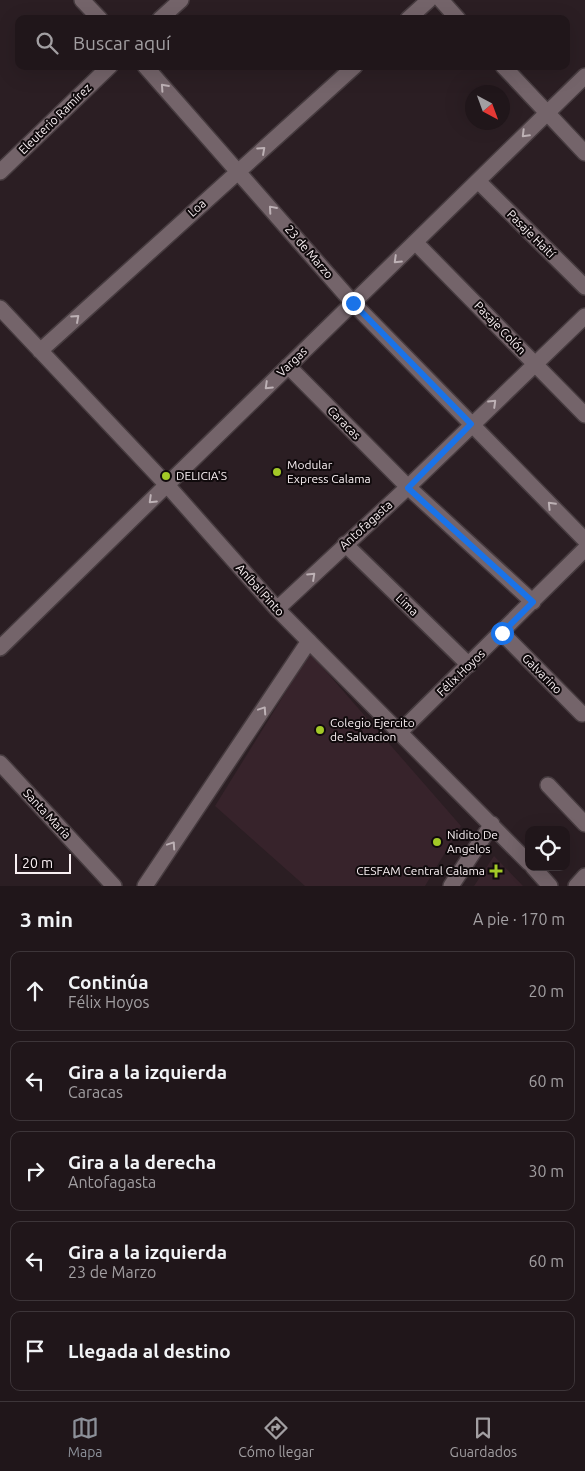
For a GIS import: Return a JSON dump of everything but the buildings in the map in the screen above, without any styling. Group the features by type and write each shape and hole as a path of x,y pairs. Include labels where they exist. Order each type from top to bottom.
{"street":[{"path":"82,0 96,15"},
{"path":"164,15 181,0"},
{"path":"412,15 428,0"},
{"path":"440,0 454,15"},
{"name":"Eleuterio Ramírez","path":"0,172 106,70"},
{"name":"23 de Marzo","path":"149,70 353,303 585,540"},
{"name":"Loa","path":"40,351 351,70"},
{"path":"506,70 585,153"},
{"name":"Vargas","path":"0,648 585,76"},
{"name":"Pasaje Haití","path":"478,181 585,287"},
{"name":"Pasaje Colón","path":"415,242 585,415"},
{"name":"Aníbal Pinto","path":"0,308 167,485 277,609 525,859"},
{"name":"Antofagasta","path":"277,609 345,544 408,488 471,424 585,316"},
{"name":"Caracas","path":"288,366 408,488 533,602"},
{"name":"Lima","path":"345,544 469,665"},
{"name":"Félix Hoyos","path":"400,732 585,550"},
{"name":"Galvarino","path":"502,633 582,714"},
{"path":"145,886 309,641"},
{"name":"Santa María","path":"3,773 114,886"},
{"path":"548,785 585,824"},
{"path":"451,886 492,824"},
{"path":"537,871 550,886"},
{"path":"576,886 585,876"}],"shaded area":[{"name":"Colegio Ejercito de Salvacion","path":"310,653 461,826 425,886 305,886 215,806"},
{"name":"CESFAM Central Calama","path":"494,856 523,886 474,886"}],"place":[{"name":"Modular Express Calama","path":"277,472"},
{"name":"DELICIA'S","path":"166,476"},
{"name":"Colegio Ejercito de Salvacion","path":"320,730"},
{"name":"Nidito De Angelos","path":"437,842"},
{"name":"CESFAM Central Calama","path":"496,871"}],"route":[{"path":"353,303 471,424 408,488 533,602 502,633"}]}
